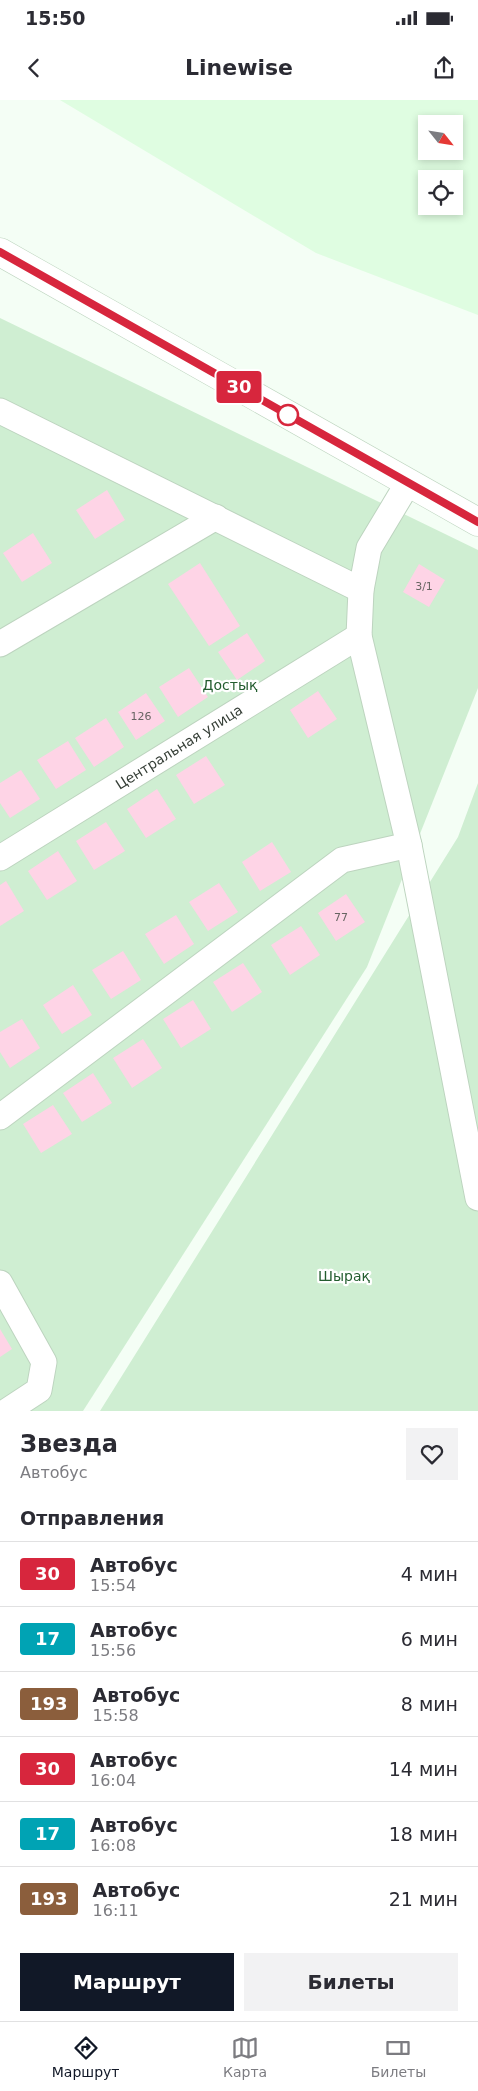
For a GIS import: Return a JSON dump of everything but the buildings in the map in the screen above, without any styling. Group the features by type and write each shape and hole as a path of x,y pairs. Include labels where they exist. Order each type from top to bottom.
{"highway":[{"path":"0,252 478,522"}],"street":[{"path":"0,412 361,590"},
{"path":"408,483 370,548 361,590 359,636 408,845 478,1198"},
{"path":"0,644 216,518"},
{"name":"Центральная улица","path":"0,858 359,636"},
{"path":"0,1117 342,860 408,845"},
{"path":"0,1283 44,1362 39,1390 7,1411"}],"shaded area":[{"path":"60,100 478,100 478,315 316,253"}],"green space":[{"name":"Достық","path":"0,318 478,550 478,688 367,967 83,1411 0,1411"},
{"name":"Шырақ","path":"478,783 478,1411 100,1411 458,837"}],"bus line":[{"name":"30","path":"0,252 478,522"}]}
